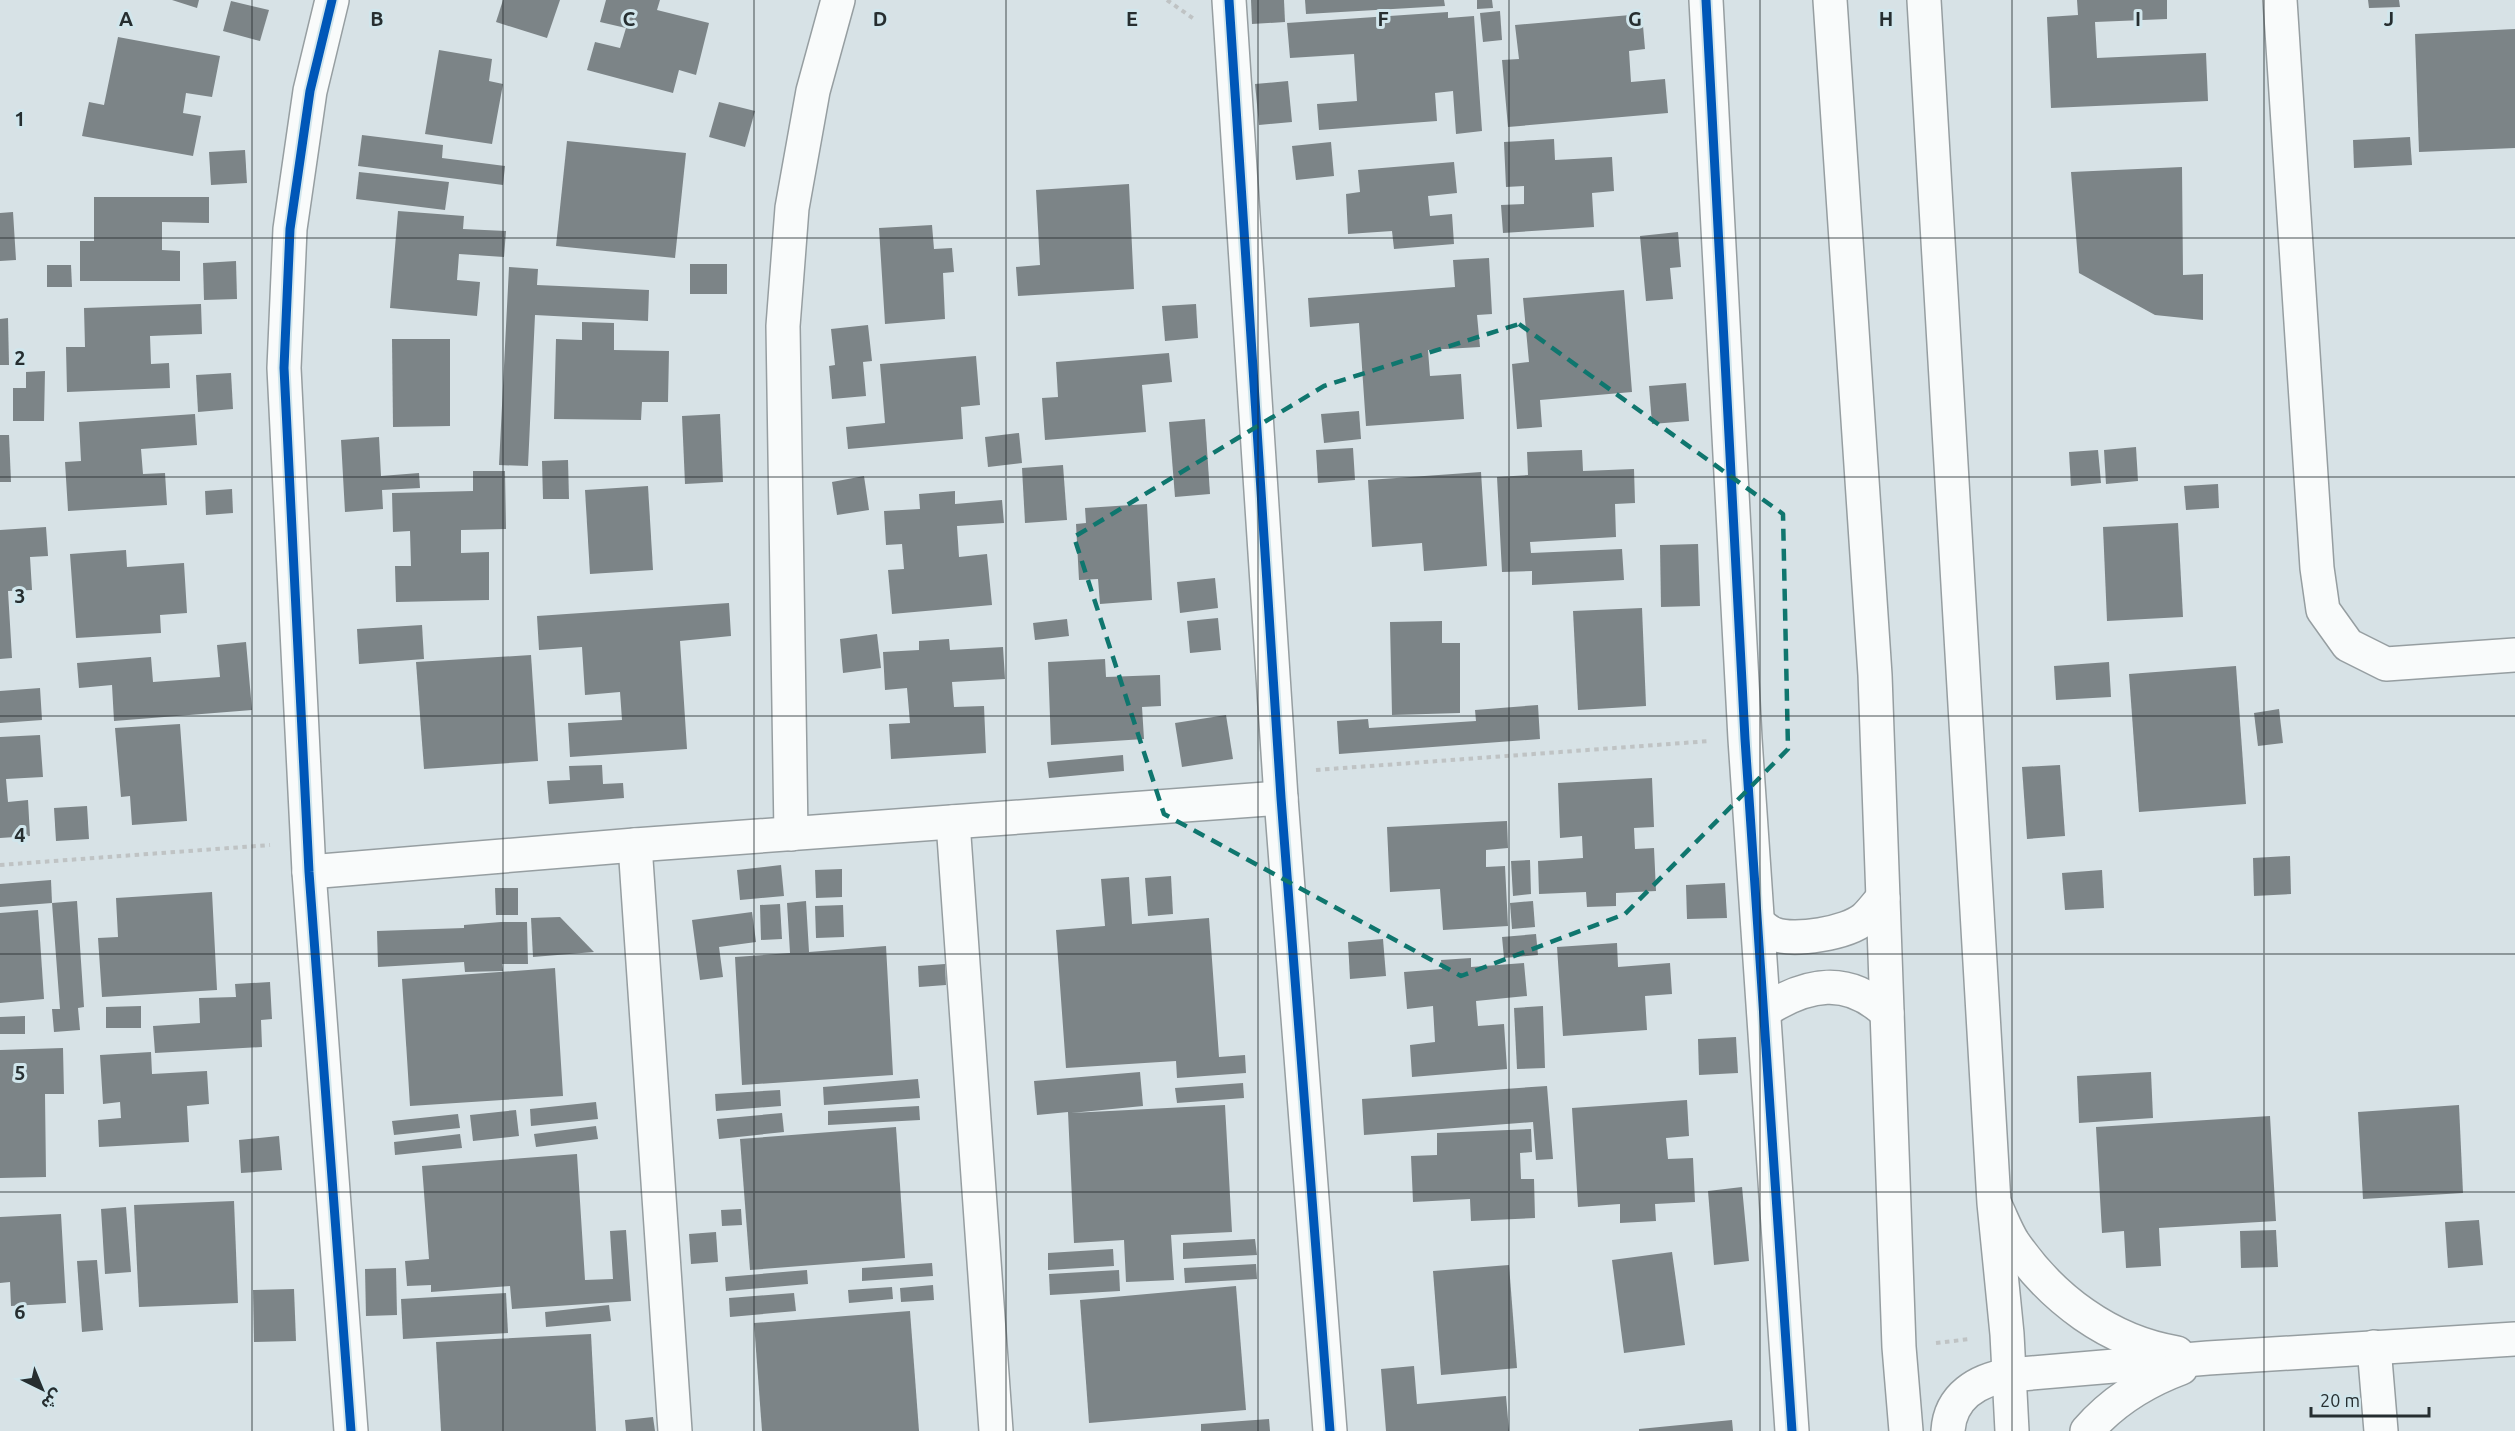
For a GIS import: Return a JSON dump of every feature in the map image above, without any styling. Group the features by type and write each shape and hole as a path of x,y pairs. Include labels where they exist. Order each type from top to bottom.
{"street":[{"path":"332,0 310,91 290,229 284,368 308,857 351,1431"},
{"path":"791,834 783,326 792,208 813,91 838,0"},
{"path":"1229,0 1280,786 1330,1431"},
{"path":"1706,0 1745,739 1792,1431"},
{"path":"1830,0 1875,675 1899,1347 1906,1431"},
{"path":"1924,0 1994,1203 2007,1334 2012,1431"},
{"path":"2280,0 2317,568 2323,610 2348,645 2386,664 2515,655"},
{"path":"308,857 635,845 791,834 953,822 1280,786"},
{"path":"953,822 996,1431"},
{"path":"635,845 675,1431"},
{"path":"1758,923 1774,934 1797,937 1846,929 1864,919 1883,898"},
{"path":"1764,1011 1785,997 1809,989 1833,986 1859,992 1887,1013"},
{"path":"1994,1203 2012,1240 2037,1274 2066,1303 2110,1331 2158,1350 2208,1358"},
{"path":"1948,1431 1948,1423 1956,1403 1970,1388 1988,1378 2208,1358 2515,1340"},
{"path":"2374,1347 2381,1431"},
{"path":"2087,1431 2124,1398 2156,1377 2208,1358"}],"path":[{"path":"1280,786 1745,739"},
{"path":"0,865 308,857"},
{"path":"1899,1347 2007,1334"}],"highlighted area":[{"path":"1519,324 1783,514 1788,749 1625,914 1461,976 1164,814 1074,537 1324,386"}],"building":[{"path":"172,0 199,0 197,8"},
{"path":"503,0 560,0 547,38 496,22"},
{"path":"606,0 660,0 657,10 709,23 696,75 679,70 673,93 587,70 595,42 620,48 626,28 600,22"},
{"path":"1251,0 1284,0 1285,22 1252,24"},
{"path":"1305,0 1444,0 1445,6 1306,14"},
{"path":"1477,0 1492,0 1493,8 1477,9"},
{"path":"2077,0 2167,0 2167,19 2095,22 2097,58 2206,53 2208,101 2051,108 2047,17 2078,15"},
{"path":"2368,0 2399,0 2400,7 2369,8"},
{"path":"231,1 269,10 260,41 223,31"},
{"path":"1500,11 1502,40 1483,42 1480,13"},
{"path":"1448,12 1448,18 1474,16 1482,131 1456,134 1453,91 1435,93 1437,121 1319,130 1317,104 1357,101 1354,54 1290,58 1287,23"},
{"path":"1642,14 1645,49 1629,51 1631,82 1665,79 1668,113 1508,127 1502,60 1519,59 1515,25"},
{"path":"2515,29 2515,148 2419,152 2415,34"},
{"path":"118,37 220,56 212,97 186,93 183,113 201,116 193,156 82,136 89,102 104,105"},
{"path":"439,50 492,59 489,81 503,84 492,144 425,134"},
{"path":"1288,81 1292,122 1259,125 1255,84"},
{"path":"719,102 755,111 745,147 709,137"},
{"path":"362,135 443,145 442,158 505,166 503,185 358,166"},
{"path":"2410,137 2412,165 2354,168 2353,140"},
{"path":"1554,139 1555,160 1612,157 1614,191 1592,193 1594,227 1503,233 1501,205 1524,204 1524,186 1506,187 1504,142"},
{"path":"567,141 686,153 675,258 556,246"},
{"path":"1331,142 1334,176 1296,180 1292,146"},
{"path":"245,150 247,183 211,185 209,152"},
{"path":"1454,162 1457,193 1428,196 1430,216 1452,214 1454,244 1394,249 1392,231 1348,234 1346,194 1360,192 1358,170"},
{"path":"2182,167 2183,275 2203,274 2203,320 2155,315 2079,273 2071,172"},
{"path":"359,172 449,182 445,210 356,199"},
{"path":"1129,184 1134,289 1018,296 1016,267 1040,265 1036,190"},
{"path":"94,197 209,197 209,223 162,222 162,250 180,251 180,281 80,281 80,241 94,241"},
{"path":"398,211 464,216 463,229 506,231 504,257 459,254 457,280 480,282 477,316 390,308"},
{"path":"13,212 16,260 0,261 0,213"},
{"path":"932,225 934,249 952,248 954,272 943,273 945,319 885,324 879,228"},
{"path":"1678,232 1681,267 1670,268 1673,299 1646,301 1640,236"},
{"path":"1489,258 1492,314 1477,315 1480,347 1428,350 1430,376 1461,374 1464,419 1366,426 1359,323 1310,327 1308,298 1455,287 1453,260"},
{"path":"236,261 237,299 204,300 203,263"},
{"path":"690,264 727,264 727,294 690,294"},
{"path":"47,265 71,265 72,287 47,287"},
{"path":"509,267 538,269 537,285 649,290 648,321 535,315 528,466 499,465"},
{"path":"1624,290 1632,392 1540,400 1542,427 1517,429 1512,364 1529,362 1523,298"},
{"path":"201,304 202,334 150,336 151,364 169,363 170,388 67,392 66,347 85,347 84,308"},
{"path":"1196,304 1198,338 1165,341 1162,306"},
{"path":"8,318 9,365 0,365 0,319"},
{"path":"582,322 614,323 614,350 669,351 668,402 642,402 641,420 554,419 556,339 582,340"},
{"path":"868,325 872,361 863,362 866,396 832,399 829,366 835,365 831,329"},
{"path":"392,339 450,339 450,426 393,427"},
{"path":"1169,353 1172,382 1142,385 1146,432 1045,440 1042,398 1058,397 1056,362"},
{"path":"976,356 980,405 961,407 963,439 848,449 846,427 885,423 880,364"},
{"path":"45,371 44,421 13,421 13,388 26,388 26,372"},
{"path":"231,373 233,409 198,412 196,375"},
{"path":"1686,383 1689,421 1652,424 1649,386"},
{"path":"1359,411 1361,439 1324,443 1321,414"},
{"path":"195,414 197,445 141,449 143,474 165,473 167,505 68,511 65,462 81,461 79,422"},
{"path":"720,414 723,482 685,484 682,416"},
{"path":"1205,419 1210,494 1175,497 1169,422"},
{"path":"1019,433 1022,463 988,467 985,437"},
{"path":"0,435 9,435 11,482 0,482"},
{"path":"379,437 381,476 419,473 420,488 382,490 383,509 345,512 341,440"},
{"path":"2136,447 2138,481 2106,484 2104,450"},
{"path":"1353,448 1355,480 1318,483 1316,450"},
{"path":"1582,450 1583,471 1634,469 1635,503 1615,504 1616,537 1530,542 1531,553 1622,549 1624,580 1532,585 1532,571 1502,572 1497,477 1528,475 1527,452"},
{"path":"2098,450 2101,483 2071,486 2069,452"},
{"path":"568,460 569,499 543,499 542,461"},
{"path":"1063,465 1067,520 1025,523 1022,468"},
{"path":"473,471 505,471 506,529 461,530 461,553 489,552 489,600 396,602 395,566 411,566 410,531 393,532 392,493 473,491"},
{"path":"1481,472 1487,566 1424,571 1422,543 1372,547 1368,480"},
{"path":"864,476 869,510 837,515 832,482"},
{"path":"2218,484 2219,508 2186,510 2184,486"},
{"path":"648,486 653,570 590,574 585,490"},
{"path":"232,489 233,513 206,515 205,491"},
{"path":"955,491 955,504 1002,500 1004,523 957,526 959,557 987,554 992,605 892,614 888,570 904,569 902,544 886,545 884,511 920,509 919,494"},
{"path":"1147,504 1152,600 1100,604 1098,579 1079,580 1076,524 1086,523 1085,508"},
{"path":"2178,523 2183,617 2107,621 2103,527"},
{"path":"46,527 48,556 30,557 32,590 8,591 12,658 0,659 0,530"},
{"path":"1698,544 1700,606 1661,607 1660,545"},
{"path":"126,550 127,567 184,563 187,613 160,615 161,633 76,638 70,554"},
{"path":"1215,578 1218,608 1180,613 1177,582"},
{"path":"729,603 731,636 680,641 687,749 570,757 568,723 622,720 620,692 585,695 582,647 539,650 537,616"},
{"path":"1642,608 1646,706 1578,710 1573,611"},
{"path":"1218,618 1221,650 1190,653 1187,621"},
{"path":"1067,619 1069,636 1035,640 1033,623"},
{"path":"1442,621 1442,643 1460,643 1460,713 1392,715 1390,622"},
{"path":"422,625 424,659 359,664 357,629"},
{"path":"877,634 881,668 843,673 840,639"},
{"path":"949,639 950,650 1003,647 1005,679 952,682 954,707 984,706 986,753 891,759 889,724 910,723 907,688 885,690 883,652 919,650 919,641"},
{"path":"246,642 252,710 114,721 112,685 79,688 77,663 151,657 153,682 220,677 217,645"},
{"path":"531,655 538,761 424,769 416,662"},
{"path":"1105,659 1106,677 1160,675 1161,706 1142,707 1144,739 1051,745 1048,662"},
{"path":"2109,662 2111,697 2056,700 2054,666"},
{"path":"2236,666 2246,804 2139,812 2129,674"},
{"path":"40,688 42,720 0,723 0,691"},
{"path":"1538,705 1540,739 1339,754 1337,721 1368,719 1369,728 1476,721 1475,710"},
{"path":"2279,709 2283,743 2258,746 2254,713"},
{"path":"1226,715 1233,759 1182,767 1175,723"},
{"path":"180,724 187,821 132,825 130,796 121,797 115,728"},
{"path":"40,735 43,777 6,779 8,802 28,800 30,836 0,838 0,737"},
{"path":"1123,755 1124,771 1049,778 1047,762"},
{"path":"602,765 603,784 623,783 624,798 549,804 547,781 570,780 569,766"},
{"path":"2060,765 2065,836 2027,839 2022,767"},
{"path":"1652,778 1654,827 1634,828 1635,849 1654,848 1656,891 1616,893 1616,906 1587,907 1586,892 1539,894 1538,861 1583,858 1582,836 1560,838 1558,783"},
{"path":"87,806 89,839 56,841 54,808"},
{"path":"1507,821 1508,848 1486,850 1486,867 1505,866 1508,926 1443,930 1440,889 1390,892 1387,827"},
{"path":"2290,856 2291,894 2254,896 2253,858"},
{"path":"1530,860 1531,894 1513,896 1511,861"},
{"path":"781,865 784,896 740,900 737,870"},
{"path":"842,869 842,897 816,898 815,870"},
{"path":"2102,870 2104,908 2065,910 2062,873"},
{"path":"1171,876 1173,914 1148,916 1145,878"},
{"path":"1129,877 1132,924 1209,918 1219,1057 1245,1055 1246,1073 1177,1078 1176,1061 1066,1068 1056,930 1105,926 1101,879"},
{"path":"51,880 52,903 0,907 0,884"},
{"path":"1725,883 1727,918 1687,919 1686,885"},
{"path":"495,888 518,888 518,915 496,915"},
{"path":"212,892 217,990 102,997 98,938 118,937 116,898"},
{"path":"77,901 84,1007 78,1008 80,1030 54,1032 52,1009 60,1009 52,903"},
{"path":"806,901 809,952 886,946 893,1075 742,1085 735,957 790,953 787,903"},
{"path":"1533,901 1535,927 1512,929 1510,903"},
{"path":"780,904 782,939 761,940 760,905"},
{"path":"843,905 844,937 816,938 815,906"},
{"path":"38,910 44,999 0,1003 0,913"},
{"path":"752,912 756,942 719,947 723,977 700,980 692,920"},
{"path":"560,917 594,952 533,957 531,918"},
{"path":"527,922 528,964 502,964 503,971 465,972 464,962 378,967 377,931 464,928 464,925"},
{"path":"1536,934 1538,955 1504,958 1502,937"},
{"path":"1383,939 1386,976 1350,979 1348,942"},
{"path":"1617,943 1618,967 1670,963 1672,994 1645,996 1647,1030 1563,1036 1557,947"},
{"path":"1471,958 1471,967 1524,963 1527,996 1476,1001 1478,1026 1504,1024 1507,1069 1412,1077 1410,1045 1435,1042 1433,1006 1407,1009 1404,972 1442,969 1441,960"},
{"path":"945,964 946,985 919,987 918,966"},
{"path":"555,968 563,1096 410,1106 402,979"},
{"path":"270,982 272,1019 261,1020 262,1047 155,1053 153,1026 200,1023 199,998 236,997 235,984"},
{"path":"141,1006 141,1028 106,1028 106,1007"},
{"path":"1543,1006 1545,1068 1517,1069 1514,1008"},
{"path":"25,1016 25,1034 0,1034 0,1017"},
{"path":"1736,1037 1738,1073 1699,1075 1698,1039"},
{"path":"63,1048 64,1094 45,1094 46,1177 0,1178 0,1050"},
{"path":"151,1052 152,1074 207,1071 209,1104 187,1106 189,1142 99,1147 98,1120 121,1118 120,1102 103,1104 100,1055"},
{"path":"1140,1072 1143,1106 1071,1113 1225,1105 1232,1232 1171,1235 1174,1280 1126,1282 1124,1240 1074,1243 1068,1112 1037,1115 1034,1081"},
{"path":"2151,1072 2153,1118 2079,1123 2077,1076"},
{"path":"918,1079 920,1098 824,1105 823,1087"},
{"path":"1243,1083 1244,1098 1177,1103 1175,1088"},
{"path":"1547,1086 1553,1159 1536,1160 1533,1122 1364,1135 1362,1099"},
{"path":"780,1090 781,1106 716,1111 715,1094"},
{"path":"1687,1100 1689,1136 1666,1138 1668,1159 1693,1158 1695,1202 1655,1204 1656,1221 1620,1223 1620,1204 1578,1207 1572,1108"},
{"path":"596,1102 598,1119 531,1126 530,1109"},
{"path":"2459,1105 2463,1193 2363,1199 2358,1112"},
{"path":"919,1106 920,1120 828,1125 828,1111"},
{"path":"516,1110 519,1136 473,1141 470,1115"},
{"path":"782,1113 784,1132 719,1139 717,1119"},
{"path":"458,1114 460,1128 394,1135 392,1121"},
{"path":"2270,1116 2276,1221 2159,1228 2161,1266 2126,1268 2124,1231 2102,1233 2096,1127"},
{"path":"596,1126 598,1139 536,1147 534,1134"},
{"path":"896,1127 905,1258 750,1270 740,1139"},
{"path":"1531,1129 1532,1152 1520,1153 1521,1179 1534,1179 1535,1218 1471,1221 1470,1199 1413,1202 1411,1156 1437,1155 1437,1133"},
{"path":"460,1134 462,1148 395,1155 394,1142"},
{"path":"279,1136 282,1170 241,1173 239,1140"},
{"path":"577,1154 585,1280 613,1279 610,1231 626,1230 631,1301 512,1309 510,1286 431,1292 431,1285 407,1286 405,1261 429,1259 422,1166"},
{"path":"1742,1187 1749,1261 1714,1265 1708,1191"},
{"path":"234,1201 238,1303 139,1307 134,1205"},
{"path":"126,1207 131,1272 105,1274 101,1209"},
{"path":"741,1209 742,1225 722,1226 721,1210"},
{"path":"61,1214 66,1303 11,1306 10,1282 0,1283 0,1217"},
{"path":"2479,1220 2483,1265 2448,1268 2445,1222"},
{"path":"2276,1230 2278,1267 2241,1268 2240,1231"},
{"path":"716,1232 718,1262 691,1264 689,1234"},
{"path":"1255,1239 1257,1255 1183,1259 1183,1243"},
{"path":"1113,1249 1114,1266 1048,1270 1048,1253"},
{"path":"1672,1252 1685,1345 1624,1353 1612,1260"},
{"path":"97,1260 103,1330 82,1332 77,1261"},
{"path":"932,1263 933,1276 862,1281 862,1268"},
{"path":"1256,1264 1257,1279 1185,1283 1184,1268"},
{"path":"1509,1265 1517,1368 1441,1375 1433,1271"},
{"path":"396,1268 397,1315 366,1316 365,1269"},
{"path":"807,1270 808,1284 726,1291 725,1277"},
{"path":"1119,1270 1120,1291 1050,1295 1049,1274"},
{"path":"933,1285 934,1300 901,1302 900,1288"},
{"path":"1236,1286 1246,1410 1089,1423 1080,1300"},
{"path":"892,1287 893,1299 849,1303 848,1290"},
{"path":"294,1289 296,1341 254,1342 253,1290"},
{"path":"506,1293 508,1333 403,1339 401,1299"},
{"path":"794,1293 796,1311 730,1317 729,1298"},
{"path":"609,1305 611,1321 546,1327 545,1312"},
{"path":"910,1311 919,1431 762,1431 754,1323"},
{"path":"591,1334 596,1431 441,1431 436,1342"},
{"path":"1414,1366 1417,1404 1506,1396 1509,1431 1386,1431 1381,1369"},
{"path":"653,1417 655,1431 626,1431 625,1420"},
{"path":"1269,1419 1270,1431 1201,1431 1201,1424"},
{"path":"1732,1420 1733,1431 1639,1431 1639,1429"}],"cycle path":[{"path":"332,0 310,91 290,229 284,368 309,872 351,1431"},
{"path":"1229,0 1281,798 1330,1431"},
{"path":"1706,0 1745,739 1792,1431"}]}
